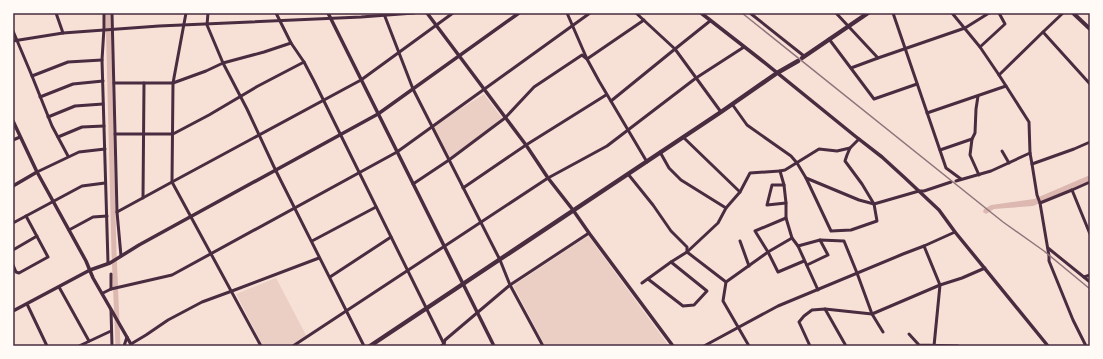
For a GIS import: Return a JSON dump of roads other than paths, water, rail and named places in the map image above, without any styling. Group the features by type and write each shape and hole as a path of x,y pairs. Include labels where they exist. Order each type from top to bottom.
{"main road":[{"path":"370,346 868,13"},
{"path":"1073,13 1090,29"}],"street":[{"path":"56,13 64,33"},
{"path":"104,13 102,60 105,183 109,263"},
{"path":"112,13 117,212 120,257"},
{"path":"186,13 173,83 172,182 261,346"},
{"path":"208,13 207,25 223,63 364,346"},
{"path":"276,13 291,43 304,62 408,271 443,345"},
{"path":"328,13 494,346"},
{"path":"15,41 64,33 159,26 207,25 414,13"},
{"path":"427,13 673,346"},
{"path":"117,212 361,80 453,13"},
{"path":"13,311 90,270 109,263 276,169 378,114 518,13"},
{"path":"567,13 587,59 606,95 647,162"},
{"path":"103,292 111,288 172,275 397,152 590,13"},
{"path":"636,13 674,49 721,112"},
{"path":"701,13 882,157 939,210 955,232 1048,346"},
{"path":"750,13 801,58"},
{"path":"836,13 878,58"},
{"path":"893,13 946,168 961,179"},
{"path":"952,13 966,28 980,47 1029,122 1030,154 1048,248 1049,261 1073,320 1086,346"},
{"path":"851,68 966,28 990,13"},
{"path":"980,47 1005,24 999,13"},
{"path":"999,75 1063,13"},
{"path":"384,14 413,89 500,260 510,285 543,346"},
{"path":"587,59 644,20"},
{"path":"611,101 710,20"},
{"path":"13,31 15,41 32,76 48,116 68,156"},
{"path":"1043,32 1090,84"},
{"path":"829,39 874,98 917,84"},
{"path":"114,83 173,83 223,63 291,43"},
{"path":"293,346 548,178 607,146 696,78 744,47"},
{"path":"413,184 449,160 505,118 534,87 582,55 587,59"},
{"path":"32,76 68,62 102,60"},
{"path":"115,134 173,134 304,62"},
{"path":"40,97 68,85 103,81"},
{"path":"143,198 144,83"},
{"path":"927,113 1006,86"},
{"path":"463,188 526,145 606,95"},
{"path":"978,96 975,133 972,139 970,155 979,175"},
{"path":"48,116 74,106 103,104"},
{"path":"732,104 747,125 791,156 797,162 831,231 851,230 877,221 874,204 846,161 850,148"},
{"path":"13,120 37,172 132,345 168,320 202,302 320,258"},
{"path":"58,137 82,126 104,126"},
{"path":"13,140 20,137"},
{"path":"682,138 740,192"},
{"path":"940,150 972,139"},
{"path":"642,283 687,252 718,223 726,208 740,192 750,173 785,170 819,149 837,151 850,148 860,140"},
{"path":"1032,164 1090,142"},
{"path":"13,186 68,156 79,152 104,149"},
{"path":"1002,151 1009,163"},
{"path":"660,152 669,168 681,180 726,208"},
{"path":"956,180 991,171 1030,154"},
{"path":"780,171 784,185 786,218 792,238 798,246 818,290"},
{"path":"628,174 653,205 671,231 687,247 687,252 726,282"},
{"path":"806,178 858,200 874,204 919,191 924,191 951,182"},
{"path":"1040,203 1090,182"},
{"path":"13,223 82,186 105,183"},
{"path":"784,185 772,185 767,205 786,203"},
{"path":"1072,190 1090,234"},
{"path":"312,241 376,207"},
{"path":"13,265 16,272 19,273 48,257 26,216"},
{"path":"69,230 93,217 107,216"},
{"path":"786,218 755,231 778,272 804,261"},
{"path":"704,346 778,306 955,232"},
{"path":"443,345 445,340 510,285 589,233"},
{"path":"13,250 37,236"},
{"path":"330,277 391,237"},
{"path":"749,346 723,301 726,282 768,252 792,238"},
{"path":"798,246 820,240 844,241 872,314 883,332"},
{"path":"807,265 828,255 820,240"},
{"path":"740,242 749,266"},
{"path":"924,246 940,285 934,346"},
{"path":"1048,248 1090,282"},
{"path":"648,279 683,306 694,305 707,291 671,262"},
{"path":"810,346 799,322 812,310 825,309 872,314 940,285 962,278 985,268"},
{"path":"111,274 111,288"},
{"path":"1084,278 1090,275"},
{"path":"59,287 89,341"},
{"path":"27,304 47,346"},
{"path":"111,309 112,346"},
{"path":"825,309 846,346"},
{"path":"79,346 111,331"},
{"path":"909,334 919,345 958,346"},
{"path":"124,346 127,337"}],"waterway":[{"path":"108,13 118,346"}],"railway":[{"path":"742,13 1003,222 1044,251 1090,289"}]}
